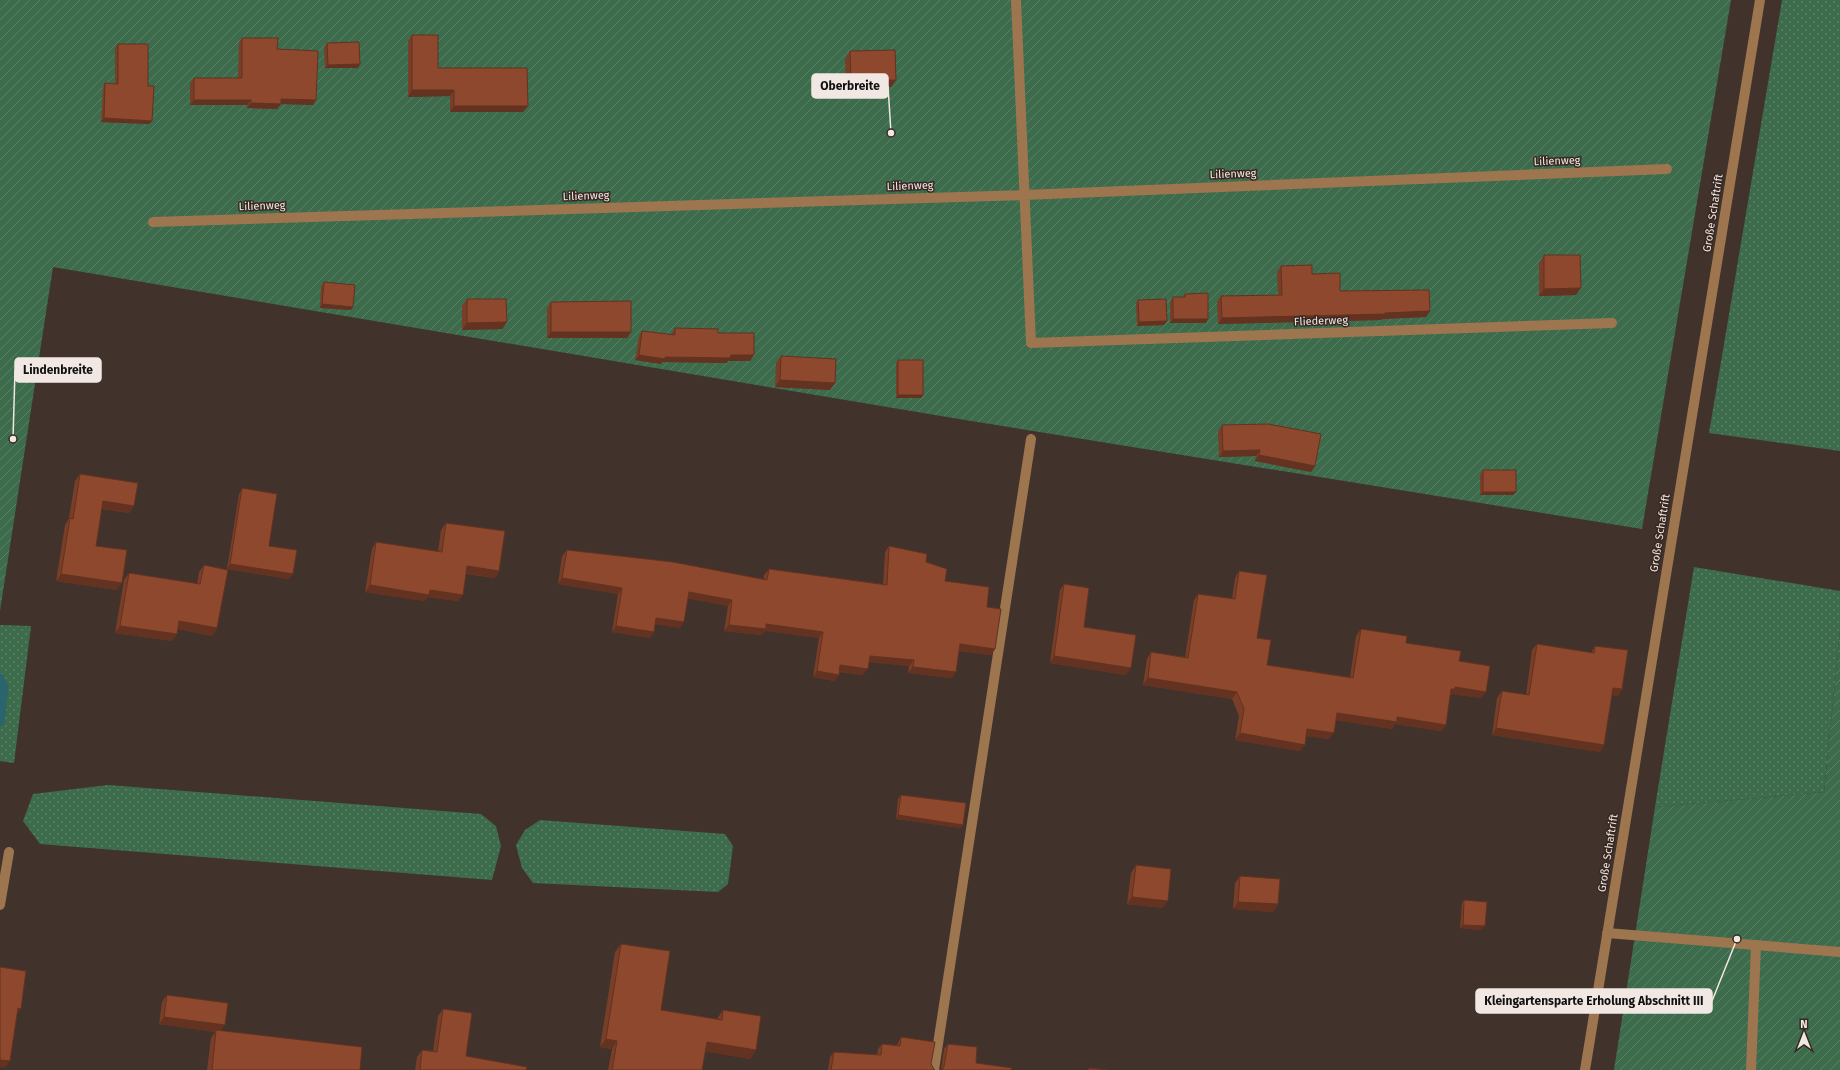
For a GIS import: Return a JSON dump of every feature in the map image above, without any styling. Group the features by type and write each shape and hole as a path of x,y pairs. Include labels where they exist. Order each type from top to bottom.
{"street":[{"path":"1016,0 1024,195"},
{"name":"Große Schaftrift","path":"1585,1070 1760,0"},
{"name":"Lilienweg","path":"153,222 1024,195 1666,169"},
{"name":"Fliederweg","path":"1024,195 1030,342 1612,323"},
{"path":"934,1070 1031,439"},
{"path":"0,905 9,852"},
{"path":"1607,933 1840,952"},
{"path":"1751,1070 1756,945"}],"green space":[{"path":"0,0 1731,0 1642,529 959,419 53,267 0,611"},
{"path":"1782,0 1840,0 1840,451 1709,433"},
{"path":"1694,567 1840,591 1840,632 1824,792 1655,807"},
{"path":"0,625 31,626 14,763 0,761"},
{"path":"1840,632 1840,1070 1614,1070 1655,807 1824,792"},
{"path":"108,785 481,814 496,826 501,846 492,880 40,844 23,821 33,794"},
{"path":"540,820 725,834 733,846 728,884 718,892 533,883 522,868 516,845 525,830"}],"building":[{"path":"412,35 438,35 438,68 527,68 528,106 454,106 454,90 412,90"},
{"path":"242,38 278,38 277,49 318,51 316,100 281,99 281,104 251,103 251,100 194,100 194,78 242,78"},
{"path":"359,42 360,64 328,65 327,43"},
{"path":"118,44 148,44 148,86 154,86 152,121 104,118 105,83 118,84"},
{"path":"895,50 896,80 851,81 850,51"},
{"path":"1544,255 1580,255 1581,288 1544,289"},
{"path":"1312,265 1312,274 1340,273 1340,291 1429,290 1430,311 1385,314 1222,318 1221,296 1282,295 1281,266"},
{"path":"324,282 355,285 353,307 322,304"},
{"path":"1208,293 1208,319 1173,319 1173,297 1185,297 1185,294"},
{"path":"467,299 506,299 507,322 467,323"},
{"path":"1166,299 1167,321 1139,322 1138,300"},
{"path":"631,301 631,332 551,332 551,302"},
{"path":"675,328 718,329 718,333 754,333 754,355 731,355 730,358 665,357 665,359 639,355 642,331 675,335"},
{"path":"781,356 836,359 835,383 780,380"},
{"path":"898,360 923,360 923,395 898,395"},
{"path":"1268,424 1321,434 1315,466 1259,455 1260,450 1223,451 1222,425"},
{"path":"1483,470 1516,470 1516,492 1483,492"},
{"path":"80,474 138,483 134,506 103,501 96,546 127,550 122,583 61,574 70,518 73,519"},
{"path":"242,488 277,494 269,546 297,550 293,574 230,564"},
{"path":"446,523 505,531 499,571 467,566 463,595 430,590 429,595 370,585 376,542 442,552"},
{"path":"889,546 927,554 926,562 947,569 945,581 989,587 987,607 1001,609 995,649 960,644 956,672 913,667 914,660 870,656 868,669 840,665 839,675 817,671 823,632 766,624 766,629 729,625 732,600 689,592 684,622 656,618 654,632 616,626 622,588 562,578 567,550 673,562 767,580 769,569 887,585"},
{"path":"204,565 228,570 217,628 179,621 177,634 120,626 129,573 200,584"},
{"path":"1239,571 1267,575 1257,638 1271,640 1267,665 1353,678 1361,629 1407,636 1406,643 1461,651 1459,661 1490,666 1486,692 1455,687 1455,689 1451,689 1446,725 1397,717 1397,722 1337,713 1334,733 1307,729 1305,745 1240,733 1244,709 1237,692 1148,678 1151,652 1188,658 1198,594 1235,599"},
{"path":"1064,584 1089,588 1084,627 1136,635 1131,668 1054,656"},
{"path":"1537,644 1594,653 1595,646 1628,650 1622,689 1613,688 1604,745 1496,728 1502,691 1529,695"},
{"path":"901,795 966,803 963,825 898,815"},
{"path":"1136,865 1171,869 1168,901 1132,897"},
{"path":"1240,876 1280,879 1278,904 1238,902"},
{"path":"1464,900 1487,902 1485,926 1463,925"},
{"path":"621,944 670,951 661,1010 722,1020 723,1010 761,1016 756,1050 707,1042 702,1070 612,1070 617,1041 606,1039"},
{"path":"0,967 26,971 21,1009 18,1008 10,1061 0,1060"},
{"path":"167,995 228,1003 225,1025 164,1017"},
{"path":"443,1009 472,1013 466,1056 527,1067 526,1070 420,1070 422,1050 437,1052"},
{"path":"216,1030 362,1047 360,1070 212,1070"},
{"path":"901,1037 935,1042 931,1064 935,1070 831,1070 834,1052 881,1055 882,1044 900,1046"},
{"path":"948,1044 977,1047 976,1063 1012,1068 1011,1070 940,1070 943,1069 944,1066"},
{"path":"1089,1068 1108,1070 1088,1070"}],"waterway":[{"path":"0,678 4,687 0,722"}],"place":[{"name":"Oberbreite","path":"891,133"},
{"name":"Lindenbreite","path":"13,439"},
{"name":"Kleingartensparte Erholung Abschnitt III","path":"1737,939"}]}
